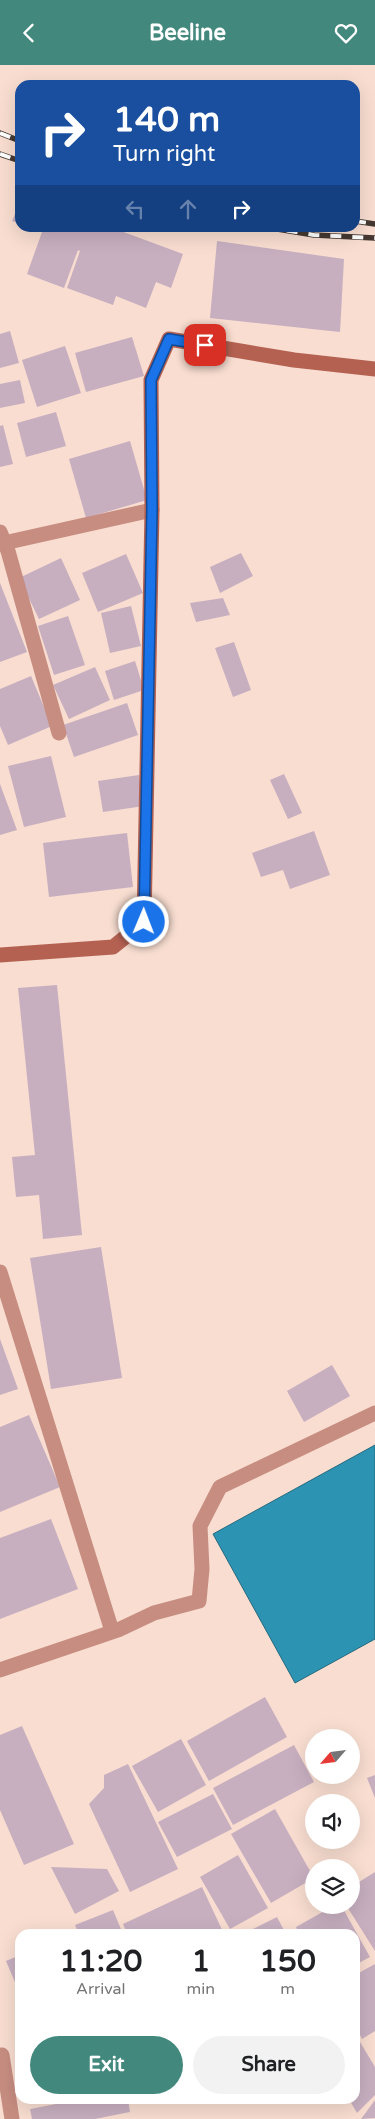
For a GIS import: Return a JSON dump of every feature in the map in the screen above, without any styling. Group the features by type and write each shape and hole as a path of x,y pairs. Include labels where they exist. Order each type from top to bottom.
{"main road":[{"path":"0,955 113,947 144,922 152,510 151,380 169,339 294,360 375,369"}],"street":[{"path":"59,733 3,545 152,510"},
{"path":"0,1272 112,1631"},
{"path":"0,1670 118,1630 154,1613 199,1601 202,1569 200,1525 220,1487 375,1413"},
{"path":"0,2053 12,2119"}],"water":[{"path":"375,1445 375,1639 295,1683 213,1534"}],"building":[{"path":"42,232 124,232 183,254 171,288 156,282 146,308 116,296 113,305 67,288 80,251 78,250 64,288 27,274"},
{"path":"217,241 344,259 340,332 210,318"},
{"path":"10,331 19,363 0,368 0,334"},
{"path":"132,337 144,376 86,392 75,353"},
{"path":"65,346 81,393 37,407 22,360"},
{"path":"20,380 25,403 0,408 0,384"},
{"path":"56,412 66,446 26,457 17,423"},
{"path":"3,425 13,464 0,467 0,426"},
{"path":"130,441 147,500 86,518 69,459"},
{"path":"241,553 253,576 220,593 210,567"},
{"path":"126,554 143,593 98,612 82,573"},
{"path":"61,558 80,600 39,619 19,578"},
{"path":"0,583 27,652 0,662"},
{"path":"223,598 230,615 196,622 190,603"},
{"path":"131,606 141,646 110,653 101,613"},
{"path":"68,616 85,665 54,675 38,626"},
{"path":"234,642 251,690 233,697 215,648"},
{"path":"135,661 144,690 114,700 105,671"},
{"path":"95,667 110,700 69,719 53,685"},
{"path":"31,676 52,726 8,745 0,726 0,689"},
{"path":"127,703 138,735 74,757 63,725"},
{"path":"51,756 66,817 24,827 8,766"},
{"path":"284,774 302,813 288,819 270,780"},
{"path":"139,775 144,806 103,812 98,781"},
{"path":"0,784 17,830 0,835"},
{"path":"314,831 330,875 290,889 283,870 261,877 252,853"},
{"path":"127,833 133,887 49,897 43,843"},
{"path":"57,985 82,1235 43,1239 39,1195 16,1197 12,1157 35,1155 18,988"},
{"path":"101,1247 122,1378 51,1389 30,1258"},
{"path":"0,1339 18,1389 0,1395"},
{"path":"332,1365 350,1396 304,1422 287,1391"},
{"path":"29,1415 60,1487 0,1512 0,1427"},
{"path":"51,1519 78,1589 0,1619 0,1538"},
{"path":"265,1697 287,1737 209,1781 187,1741"},
{"path":"22,1726 74,1844 24,1865 0,1810 0,1735"},
{"path":"181,1739 206,1785 158,1812 132,1766"},
{"path":"294,1745 305,1765 305,1784 310,1784 233,1825 213,1788"},
{"path":"128,1764 178,1869 130,1892 89,1804 104,1788 104,1775"},
{"path":"375,1775 375,1798 367,1778"},
{"path":"213,1794 232,1829 177,1857 158,1822"},
{"path":"275,1809 305,1862 305,1883 271,1903 231,1834"},
{"path":"238,1855 268,1908 230,1929 200,1877"},
{"path":"51,1867 107,1869 119,1891 75,1914"},
{"path":"375,1872 375,1951 352,1914 360,1914 360,1881"},
{"path":"202,1887 222,1929 125,1929 123,1924"},
{"path":"113,1910 121,1929 77,1929 75,1925"},
{"path":"319,1914 346,1914 354,1929 297,1929 296,1927"},
{"path":"277,1917 283,1929 253,1929"},
{"path":"360,1939 370,1957 360,1962"},
{"path":"15,1957 15,1982 6,1961"},
{"path":"375,1964 375,2031 362,2039 360,2035 360,1972"},
{"path":"360,2042 375,2067 375,2095 357,2113 352,2104 360,2104"},
{"path":"375,2100 375,2118 361,2119"},
{"path":"56,2104 129,2104 130,2112 95,2119 32,2119 30,2109"}],"railway":[{"path":"0,133 15,139"},
{"path":"0,154 15,159"},
{"path":"360,222 375,224"},
{"path":"296,232 314,235 375,238"}],"route":[{"path":"144,922 152,510 151,380 169,339 205,345"}]}
